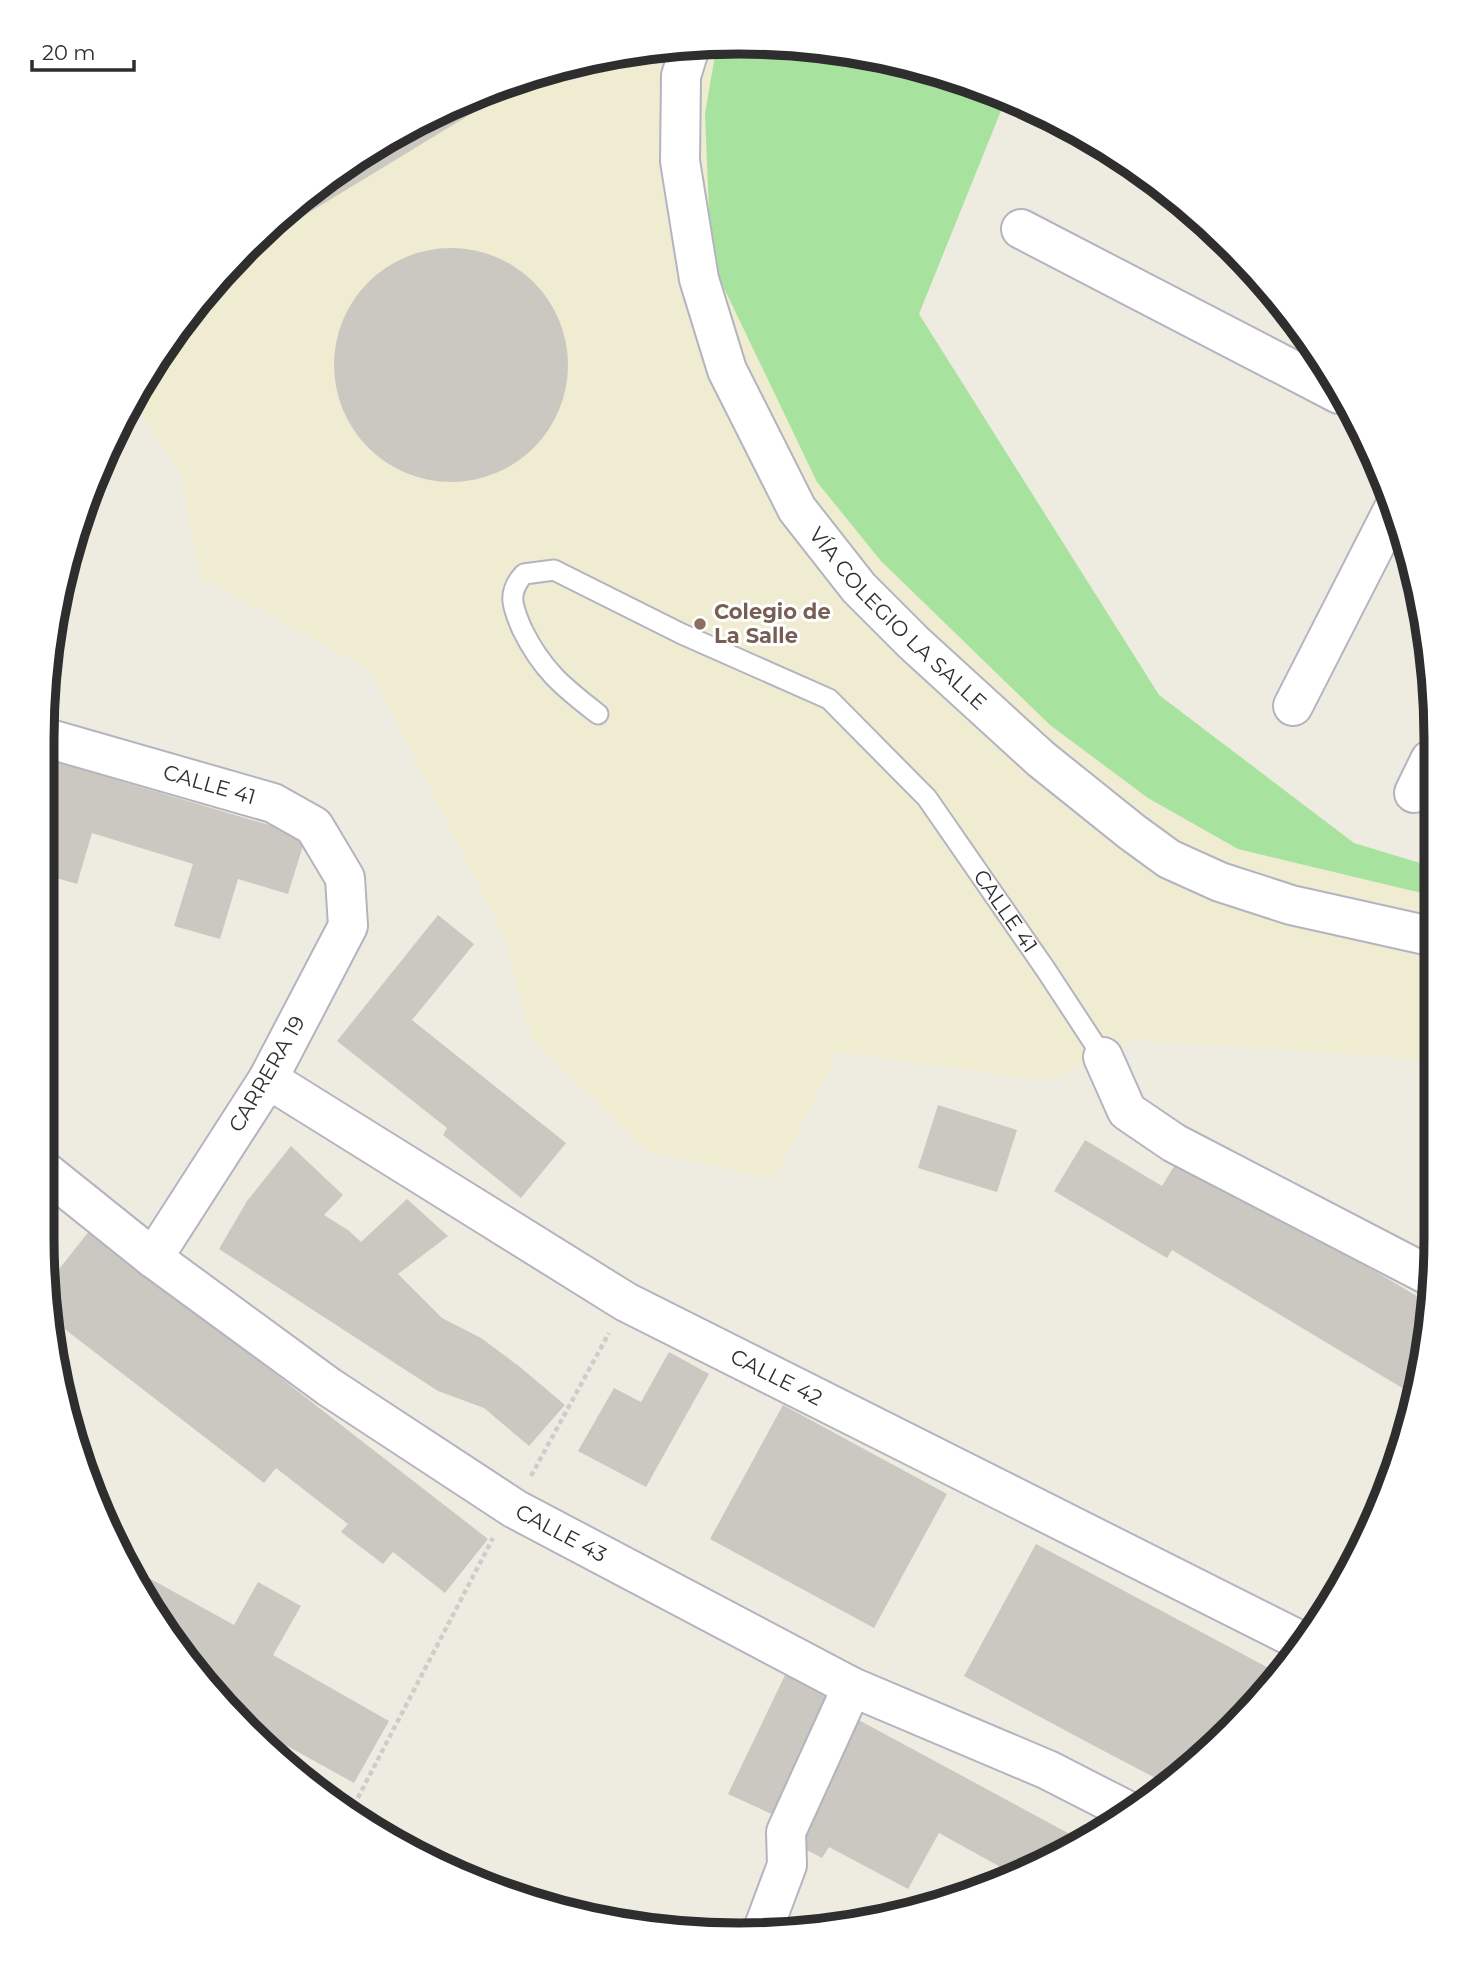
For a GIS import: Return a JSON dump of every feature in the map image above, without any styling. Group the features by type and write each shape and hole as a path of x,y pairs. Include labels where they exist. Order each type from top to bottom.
{"street":[{"name":"VÍA COLEGIO LA SALLE","path":"687,57 681,76 680,161 699,279 727,370 797,509 859,588 914,643 1041,759 1169,859 1220,882 1291,905 1424,935"},
{"path":"1021,229 1326,387"},
{"path":"1293,706 1388,521"},
{"name":"CALLE 41","path":"54,740 274,803 314,825 345,878"},
{"name":"CARRERA 19","path":"153,1258 268,1079 348,926 345,878"},
{"name":"CALLE 41","path":"1103,1057 1127,1111 1174,1143 1422,1272"},
{"name":"CALLE 42","path":"268,1079 626,1302 1294,1638"},
{"name":"CALLE 43","path":"54,1179 153,1258 329,1387 512,1507 852,1687 1048,1770 1120,1807"},
{"path":"766,1922 787,1865 786,1832 852,1687"}],"lane":[{"name":"CALLE 41","path":"598,714 565,688 535,655 512,608 513,589 524,575 554,570 682,634 829,699 927,798 1103,1057"}],"path":[{"path":"355,1804 512,1507 626,1302"}],"shaded area":[{"name":"Colegio de La Salle","path":"739,54 828,60 873,67 959,91 1003,107 919,314 1159,695 1354,843 1424,864 1424,1060 1133,1040 1103,1057 1045,1081 838,1052 774,1179 647,1152 532,1038 504,935 370,670 201,578 180,473 139,410 196,322 255,255 322,196 397,146 477,106 519,91 605,67 650,60"}],"green space":[{"path":"739,54 828,60 873,67 959,91 1003,107 919,314 1159,695 1354,843 1424,864 1424,894 1238,849 1148,798 1050,725 881,561 817,482 711,261 705,113 715,55"}],"building":[{"path":"489,103 284,227 322,196 397,146 436,125"},
{"path":"440,248 462,248 496,257 516,267 534,282 549,300 559,320 566,342 566,388 559,410 549,430 534,448 516,463 485,477 462,482 440,482 417,477 386,463 360,439 339,399 334,376 334,354 339,331 353,300 377,274 417,253"},
{"path":"54,761 306,836 288,894 238,879 220,939 174,926 193,864 92,833 77,884 54,877"},
{"path":"438,915 474,944 412,1020 566,1143 521,1198 443,1135 447,1128 337,1041"},
{"path":"938,1105 1017,1130 997,1192 918,1168"},
{"path":"1085,1140 1162,1186 1181,1155 1421,1298 1406,1390 1172,1250 1167,1258 1054,1191"},
{"path":"291,1146 343,1195 324,1215 361,1242 407,1199 448,1236 398,1274 442,1318 481,1338 565,1405 529,1446 484,1408 438,1391 219,1249 247,1201"},
{"path":"90,1230 488,1539 445,1593 393,1552 383,1564 341,1532 348,1524 276,1468 264,1483 60,1325 56,1273"},
{"path":"669,1352 709,1374 646,1487 578,1451 614,1388 641,1402"},
{"path":"783,1405 947,1494 874,1628 710,1539"},
{"path":"1036,1544 1271,1669 1223,1722 1158,1779 964,1676"},
{"path":"149,1578 234,1625 258,1582 301,1606 273,1655 389,1721 354,1783 271,1737 255,1722 196,1655 147,1581"},
{"path":"786,1673 838,1697 780,1818 728,1794"},
{"path":"855,1718 1073,1835 1005,1869 939,1833 908,1889 829,1847 822,1858 788,1840"}],"place":[{"name":"Colegio de La Salle","path":"700,624"}]}
